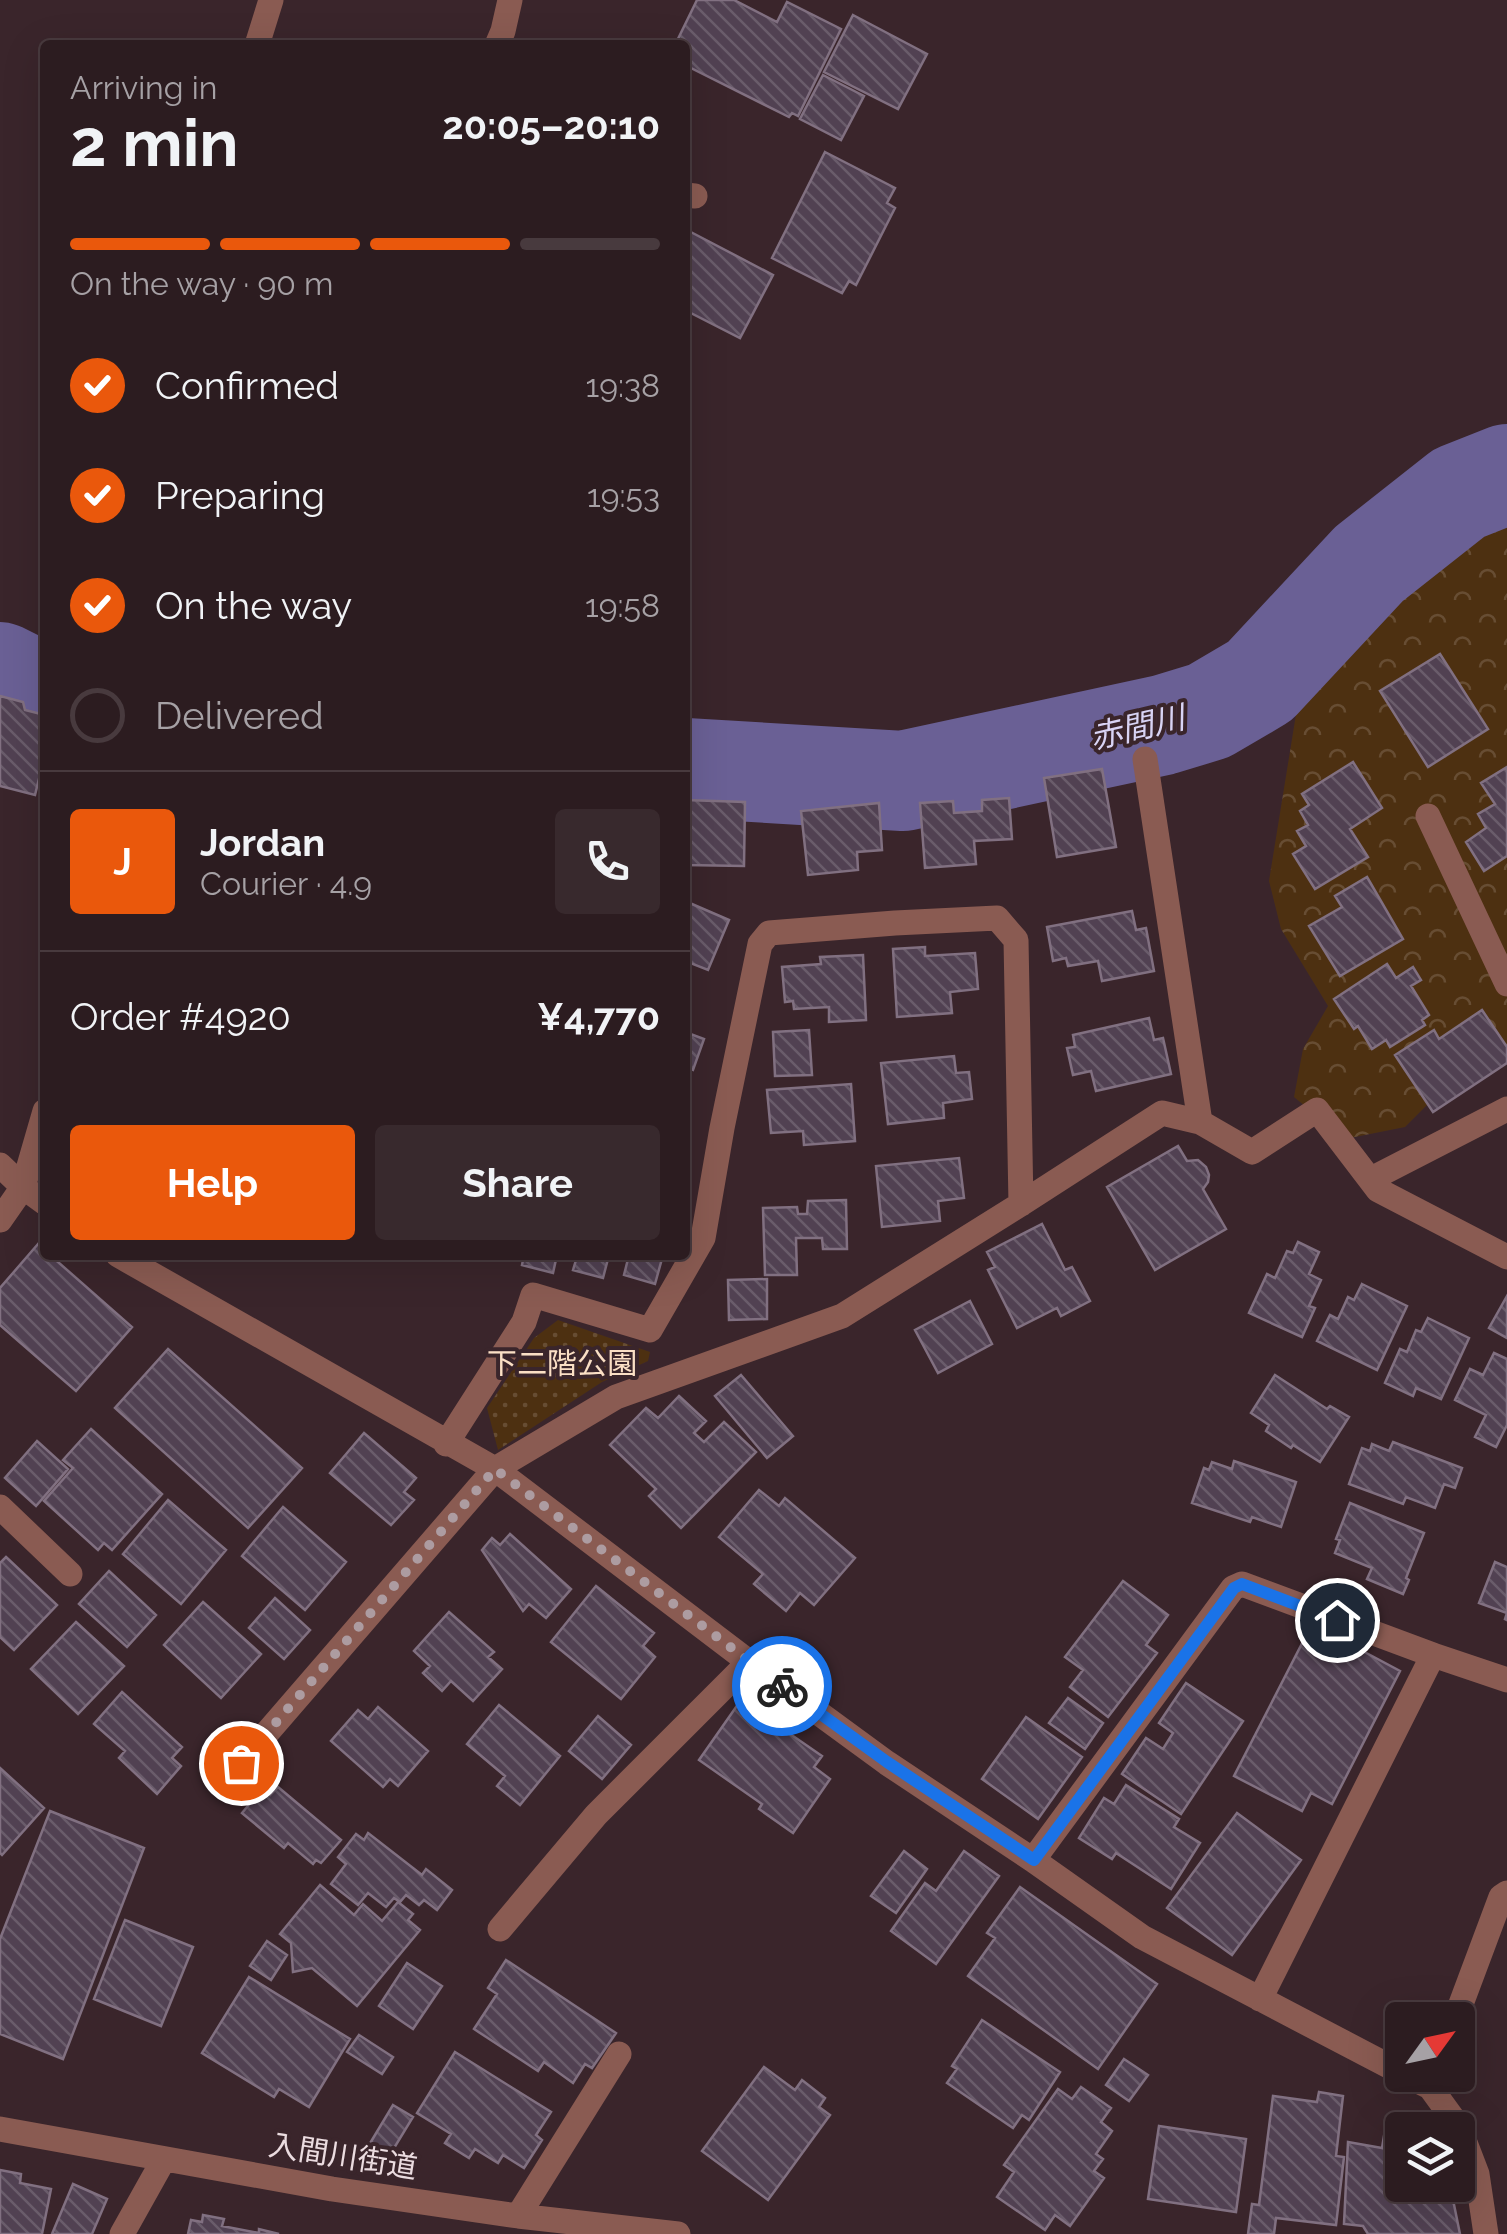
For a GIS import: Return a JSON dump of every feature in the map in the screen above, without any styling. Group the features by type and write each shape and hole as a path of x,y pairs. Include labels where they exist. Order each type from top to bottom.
{"street":[{"path":"264,40 271,0"},
{"path":"499,40 510,0"},
{"path":"1145,759 1200,1122"},
{"path":"1428,816 1507,984"},
{"path":"446,1444 524,1322 533,1295 650,1330 704,1238 760,944 769,933 997,918 1016,940 1022,1204"},
{"path":"1372,1179 1507,1108"},
{"path":"241,1763 495,1469 616,1397 842,1316 1162,1113 1200,1122 1252,1152 1318,1110 1378,1190 1507,1257"},
{"path":"0,1220 22,1187 40,1128"},
{"path":"0,1166 40,1200"},
{"path":"127,1260 495,1469 887,1762 1142,1937 1385,2064"},
{"path":"0,1507 70,1574"},
{"path":"1034,1860 1234,1588 1242,1584 1507,1680"},
{"path":"1260,1999 1433,1655"},
{"path":"500,1930 596,1815 749,1662"},
{"path":"1462,2002 1500,1896 1507,1893"},
{"path":"518,2216 619,2054"},
{"path":"1438,2092 1459,2128 1477,2174 1486,2234"},
{"name":"入間川街道","path":"0,2129 332,2189 669,2234"},
{"path":"122,2234 164,2159"}],"green space":[{"path":"1507,484 1507,1059 1453,1079 1405,1127 1345,1139 1294,1097 1303,1049 1328,1006 1281,929 1269,881 1308,655 1366,580 1460,508"},
{"name":"下二階公園","path":"558,1320 650,1352 648,1361 602,1382 498,1450 487,1408 534,1338"}],"building":[{"path":"697,0 734,0 777,22 787,2 841,29 798,116 792,113 789,117 690,68 690,40 677,40"},
{"path":"853,15 927,54 898,109 824,72"},
{"path":"823,75 864,96 841,140 800,119"},
{"path":"825,152 895,188 887,203 895,208 856,285 849,281 842,293 772,258"},
{"path":"690,232 773,275 740,338 690,313"},
{"path":"1440,654 1488,729 1428,767 1380,691"},
{"path":"0,696 23,702 25,710 40,714 40,774 35,795 0,786"},
{"path":"1353,762 1382,808 1350,829 1368,857 1315,889 1293,854 1306,846 1297,831 1308,825 1300,811 1309,805 1302,794"},
{"path":"1507,767 1507,856 1484,871 1466,842 1486,828 1478,814 1495,804 1481,783"},
{"path":"1102,769 1116,847 1057,857 1044,778"},
{"path":"1009,798 1012,839 974,841 976,864 925,868 920,803 953,801 954,813 982,811 982,800"},
{"path":"690,800 745,802 744,866 690,865"},
{"path":"879,803 882,850 857,852 858,870 808,875 801,811"},
{"path":"1367,877 1403,939 1340,976 1309,926 1342,907 1335,896"},
{"path":"690,903 729,920 708,970 690,963"},
{"path":"1132,911 1136,930 1146,928 1154,971 1102,981 1098,961 1068,966 1066,958 1053,961 1047,927"},
{"path":"925,947 925,956 975,953 978,989 950,992 952,1013 897,1017 893,949"},
{"path":"863,955 866,1020 829,1022 829,1007 794,1009 793,1001 785,1002 782,967 821,964 820,957"},
{"path":"1387,964 1396,978 1413,967 1421,980 1411,986 1429,1015 1422,1020 1425,1025 1390,1047 1386,1040 1372,1049 1334,999"},
{"path":"1482,1010 1507,1047 1507,1063 1433,1112 1395,1055 1434,1030 1439,1039"},
{"path":"1149,1018 1154,1040 1163,1038 1171,1074 1096,1091 1091,1071 1073,1075 1067,1048 1075,1047 1073,1035"},
{"path":"809,1030 812,1075 775,1076 773,1032"},
{"path":"690,1034 704,1039 693,1070 690,1069"},
{"path":"954,1056 956,1073 969,1072 972,1099 943,1103 944,1118 888,1124 881,1063"},
{"path":"851,1084 855,1141 804,1145 803,1131 771,1133 767,1090"},
{"path":"1178,1146 1187,1161 1198,1160 1206,1167 1209,1175 1203,1189 1226,1229 1155,1270 1107,1187"},
{"path":"959,1158 964,1198 938,1201 940,1221 882,1227 876,1166"},
{"path":"846,1200 847,1249 823,1249 822,1238 796,1238 797,1275 765,1275 763,1208 797,1207 798,1214 807,1214 808,1201"},
{"path":"1042,1224 1065,1270 1072,1267 1090,1301 1061,1316 1057,1308 1017,1328 988,1270 995,1267 987,1252"},
{"path":"1298,1242 1319,1252 1309,1274 1321,1280 1309,1306 1315,1308 1302,1337 1249,1313 1267,1274 1275,1278 1287,1251 1293,1253"},
{"path":"38,1244 40,1260 56,1260 132,1327 76,1391 0,1325 0,1288"},
{"path":"523,1260 556,1260 553,1273 522,1265"},
{"path":"576,1260 608,1260 603,1278 573,1270"},
{"path":"628,1260 662,1260 655,1284 624,1275"},
{"path":"767,1279 767,1319 729,1320 728,1280"},
{"path":"1362,1284 1407,1306 1377,1370 1317,1341 1330,1315 1338,1319 1348,1297 1354,1300"},
{"path":"1507,1296 1507,1338 1489,1328"},
{"path":"970,1301 992,1344 938,1373 915,1330"},
{"path":"1428,1318 1469,1338 1441,1399 1416,1388 1413,1396 1385,1383 1400,1349 1407,1352 1416,1330 1421,1332"},
{"path":"168,1349 302,1468 248,1528 115,1408"},
{"path":"1494,1353 1507,1359 1507,1425 1496,1447 1475,1437 1486,1415 1455,1400 1470,1369 1483,1375"},
{"path":"741,1375 793,1436 767,1458 715,1396"},
{"path":"1275,1375 1327,1409 1330,1406 1349,1417 1320,1462 1266,1431 1269,1425 1251,1413"},
{"path":"679,1396 706,1421 694,1433 704,1442 724,1422 756,1452 681,1528 649,1496 656,1489 610,1445 646,1408 658,1418"},
{"path":"91,1429 162,1494 112,1550 104,1543 98,1550 44,1501 73,1468 63,1460"},
{"path":"364,1433 416,1478 404,1492 414,1500 391,1525 330,1473"},
{"path":"37,1441 68,1469 36,1506 5,1478"},
{"path":"1393,1442 1462,1468 1455,1488 1444,1484 1435,1508 1406,1497 1403,1504 1349,1484 1362,1448 1370,1451 1372,1444 1389,1451"},
{"path":"1234,1461 1296,1482 1281,1527 1252,1517 1250,1522 1192,1503 1204,1468 1209,1470 1212,1462 1232,1469"},
{"path":"759,1490 779,1506 785,1498 855,1558 814,1605 800,1593 786,1611 754,1584 763,1574 719,1537"},
{"path":"168,1500 226,1550 181,1604 123,1554"},
{"path":"1350,1503 1424,1533 1403,1594 1367,1579 1372,1568 1335,1553 1340,1540 1336,1539"},
{"path":"283,1507 346,1562 305,1610 242,1556"},
{"path":"510,1534 571,1589 546,1618 529,1604 523,1611 482,1550 492,1538 500,1545"},
{"path":"6,1557 57,1605 14,1650 0,1637 0,1563"},
{"path":"1495,1562 1507,1567 1507,1613 1479,1603"},
{"path":"109,1571 156,1615 127,1647 79,1604"},
{"path":"1123,1581 1168,1615 1146,1645 1157,1653 1108,1717 1070,1687 1083,1670 1065,1657"},
{"path":"596,1586 654,1633 643,1646 655,1657 621,1699 551,1642"},
{"path":"275,1598 310,1630 284,1659 249,1628"},
{"path":"203,1602 261,1654 221,1698 164,1645"},
{"path":"449,1612 494,1652 488,1657 502,1669 473,1701 451,1681 442,1691 423,1673 430,1666 414,1651"},
{"path":"76,1622 124,1666 78,1714 31,1669"},
{"path":"1312,1624 1400,1671 1332,1804 1311,1793 1302,1811 1234,1776"},
{"path":"1186,1683 1243,1721 1181,1814 1122,1774 1146,1738 1163,1749 1173,1733 1159,1723"},
{"path":"122,1692 182,1747 172,1758 181,1766 157,1794 119,1758 125,1751 94,1724"},
{"path":"1068,1698 1103,1723 1085,1749 1049,1723"},
{"path":"741,1700 822,1756 814,1767 830,1779 793,1833 759,1809 762,1804 699,1760"},
{"path":"499,1705 560,1756 520,1805 497,1786 505,1776 467,1744"},
{"path":"378,1707 428,1751 398,1786 390,1779 383,1787 331,1741 358,1710 368,1719"},
{"path":"598,1716 631,1745 602,1779 569,1751"},
{"path":"1026,1717 1082,1757 1038,1819 982,1779"},
{"path":"0,1768 44,1808 2,1855 0,1853"},
{"path":"1126,1785 1179,1819 1174,1827 1200,1843 1171,1889 1116,1853 1112,1859 1079,1838 1104,1798 1114,1804"},
{"path":"278,1787 341,1840 321,1863 316,1860 313,1864 288,1843 284,1848 242,1813 262,1789 270,1795"},
{"path":"50,1811 144,1848 63,2059 0,2034 0,1939"},
{"path":"1237,1813 1301,1860 1232,1955 1167,1908"},
{"path":"368,1833 422,1875 426,1869 452,1890 437,1910 424,1900 419,1905 406,1895 400,1902 394,1898 386,1907 368,1893 358,1905 331,1884 346,1864 338,1857 356,1834 364,1840"},
{"path":"904,1851 927,1869 896,1913 871,1896"},
{"path":"964,1851 999,1876 936,1964 891,1931 925,1883 936,1891"},
{"path":"320,1885 354,1915 363,1904 382,1921 398,1902 413,1914 408,1920 420,1930 357,2006 312,1968 293,1972 291,1943 280,1934"},
{"path":"1020,1887 1157,1984 1098,2069 968,1976 995,1938 987,1933"},
{"path":"125,1920 193,1947 161,2026 94,1999"},
{"path":"267,1941 287,1955 271,1980 250,1966"},
{"path":"506,1960 616,2033 592,2068 585,2064 573,2083 544,2062 538,2071 474,2029 497,1994 488,1988"},
{"path":"407,1963 442,1986 413,2029 379,2006"},
{"path":"249,1977 350,2039 309,2107 279,2089 274,2097 202,2053"},
{"path":"982,2020 1060,2072 1029,2120 1022,2115 1013,2128 947,2083 957,2069 952,2066"},
{"path":"359,2035 393,2057 382,2074 347,2052"},
{"path":"455,2052 551,2112 536,2135 542,2140 524,2168 503,2155 498,2163 475,2149 469,2158 445,2143 451,2134 417,2113"},
{"path":"1124,2059 1148,2075 1129,2101 1106,2085"},
{"path":"764,2067 795,2090 802,2080 825,2098 819,2107 830,2115 768,2200 702,2151"},
{"path":"1081,2087 1111,2108 1101,2122 1112,2131 1096,2154 1103,2159 1094,2171 1104,2178 1070,2226 1055,2215 1045,2230 997,2197 1014,2172 1004,2165 1058,2089 1072,2099"},
{"path":"1319,2092 1343,2096 1336,2156 1344,2157 1336,2225 1276,2218 1274,2234 1248,2234 1252,2204 1259,2205 1273,2096 1317,2102"},
{"path":"393,2105 413,2117 388,2158 369,2145"},
{"path":"1159,2126 1246,2139 1236,2212 1148,2199"},
{"path":"1385,2130 1385,2202 1453,2202 1460,2234 1368,2234 1363,2226 1344,2224 1348,2142 1382,2148"},
{"path":"0,2170 21,2174 20,2183 51,2189 42,2234 0,2234"},
{"path":"73,2184 107,2199 92,2234 52,2234"},
{"path":"203,2215 224,2219 222,2226 279,2234 188,2234 191,2220 202,2222"}],"waterway":[{"name":"赤間川","path":"690,768 903,781 1163,725 1209,711 1260,681 1369,564 1459,493 1507,474"},
{"name":"赤間川","path":"0,672 40,691"}],"way so far":[{"path":"241,1763 495,1469 782,1686"}],"route":[{"path":"782,1686 1034,1860 1234,1588 1242,1584 1337,1620"}]}
